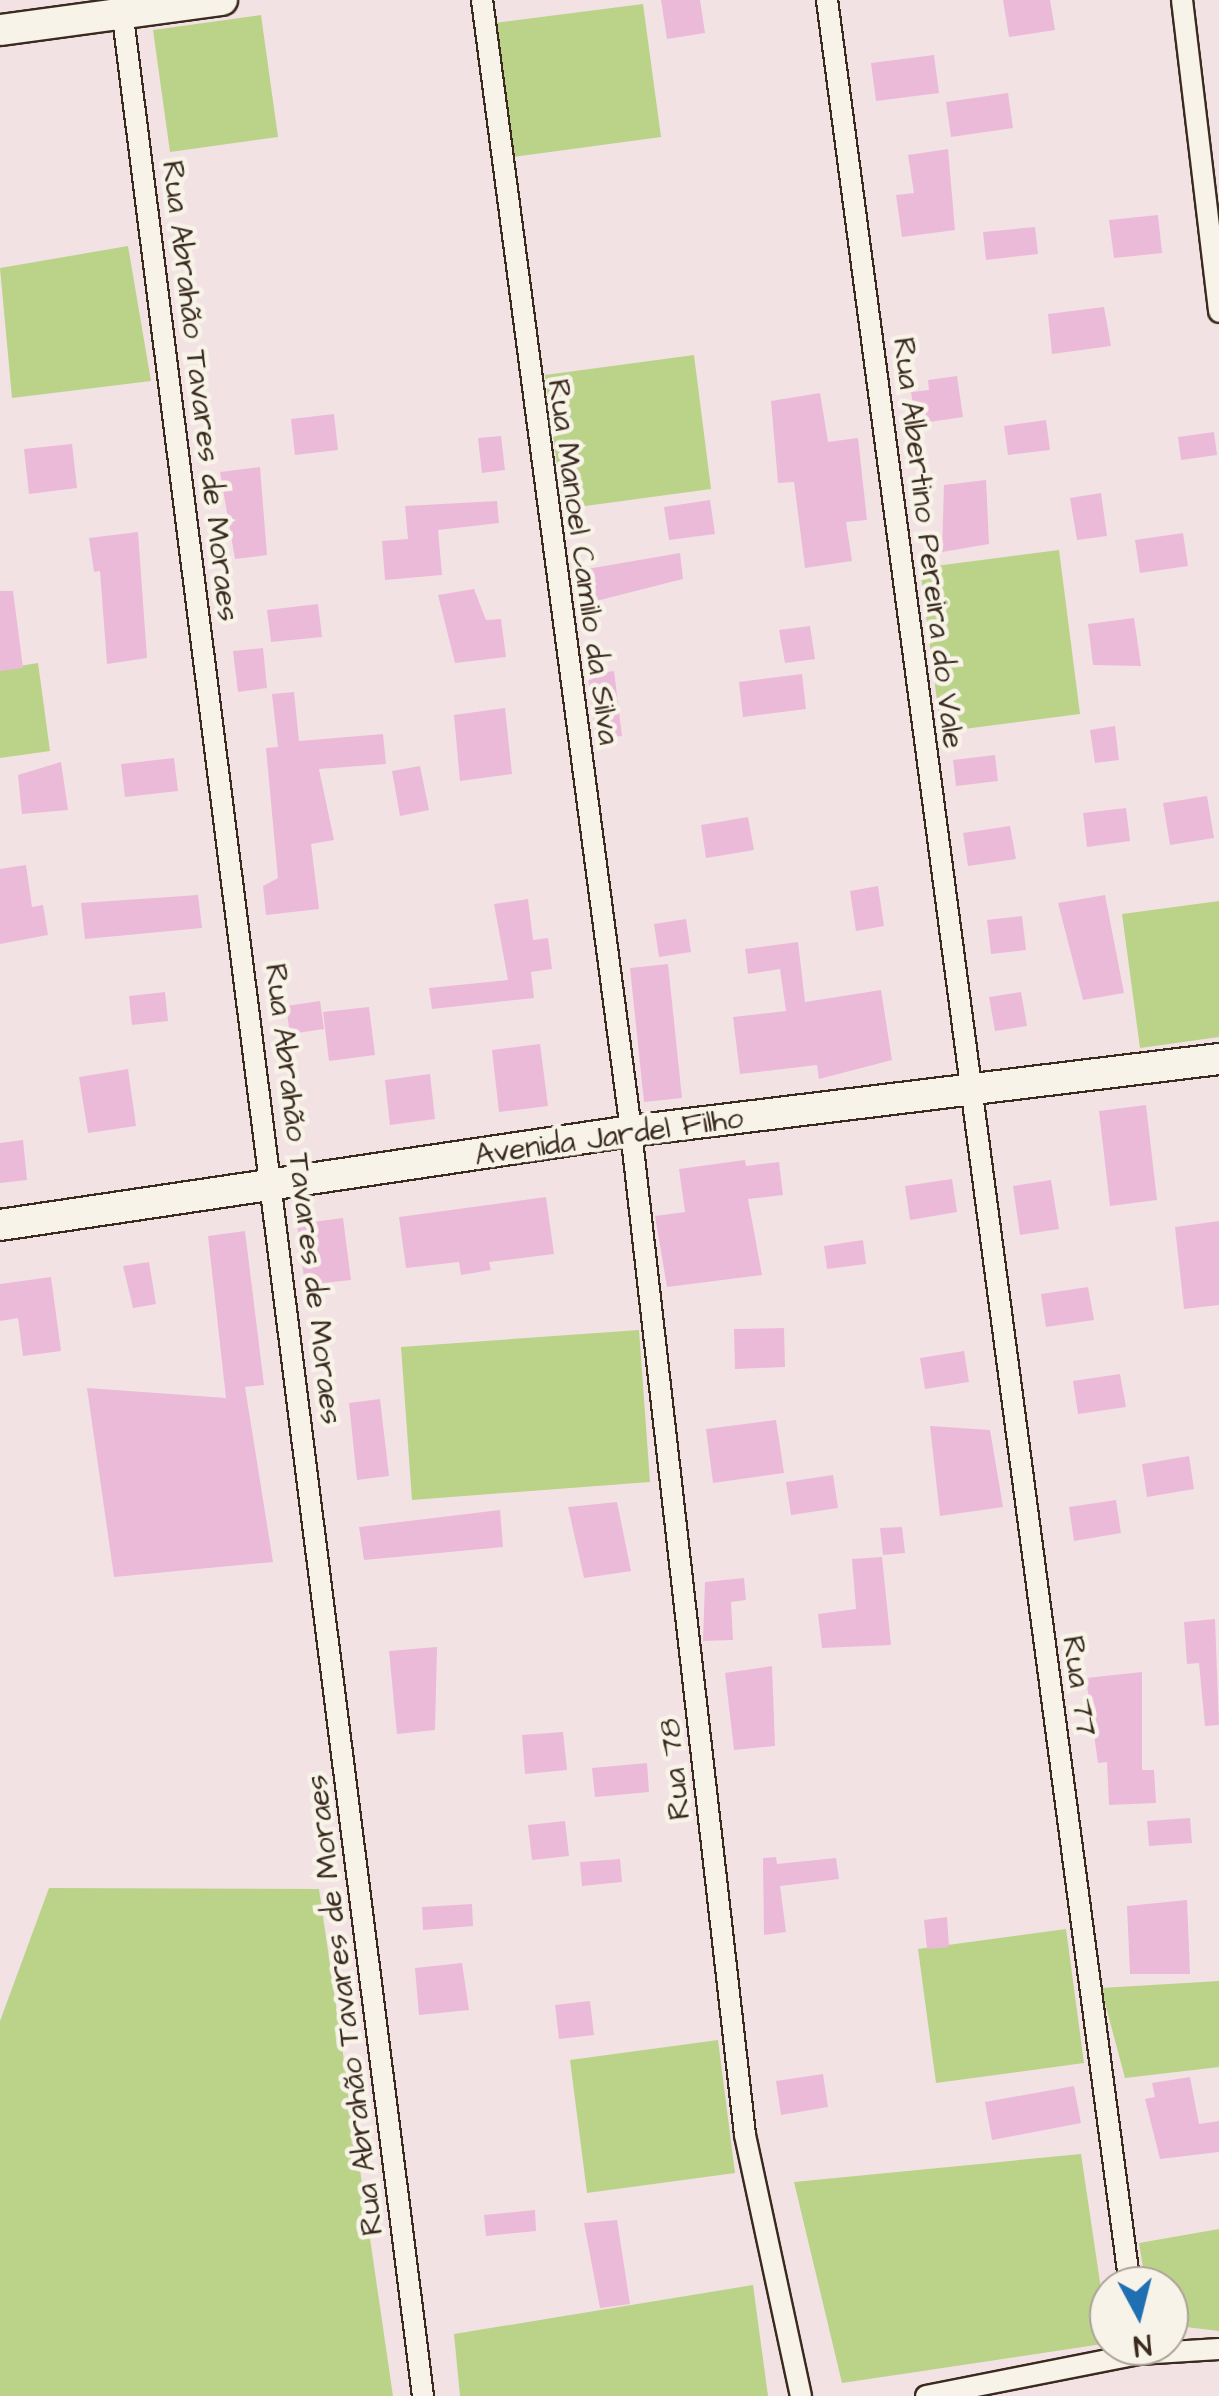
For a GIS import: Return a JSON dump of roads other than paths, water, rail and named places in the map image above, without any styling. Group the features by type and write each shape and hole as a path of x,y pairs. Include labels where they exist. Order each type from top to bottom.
{"main road":[{"path":"0,30 122,7 222,0"},
{"name":"Avenida Jardel Filho","path":"0,1225 270,1188 632,1131 969,1094 1219,1059"}],"street":[{"name":"Rua Manoel Camilo da Silva","path":"482,0 632,1131"},
{"name":"Rua Albertino Pereira do Vale","path":"828,0 969,1094"},
{"path":"1182,0 1219,312"},
{"name":"Rua Abrahão Tavares de Moraes","path":"122,7 423,2396"},
{"name":"Rua 77","path":"969,1094 1127,2266"},
{"name":"Rua 78","path":"632,1131 745,2135 800,2396"},
{"path":"1189,2349 1219,2349"},
{"path":"926,2396 1089,2361"}]}
